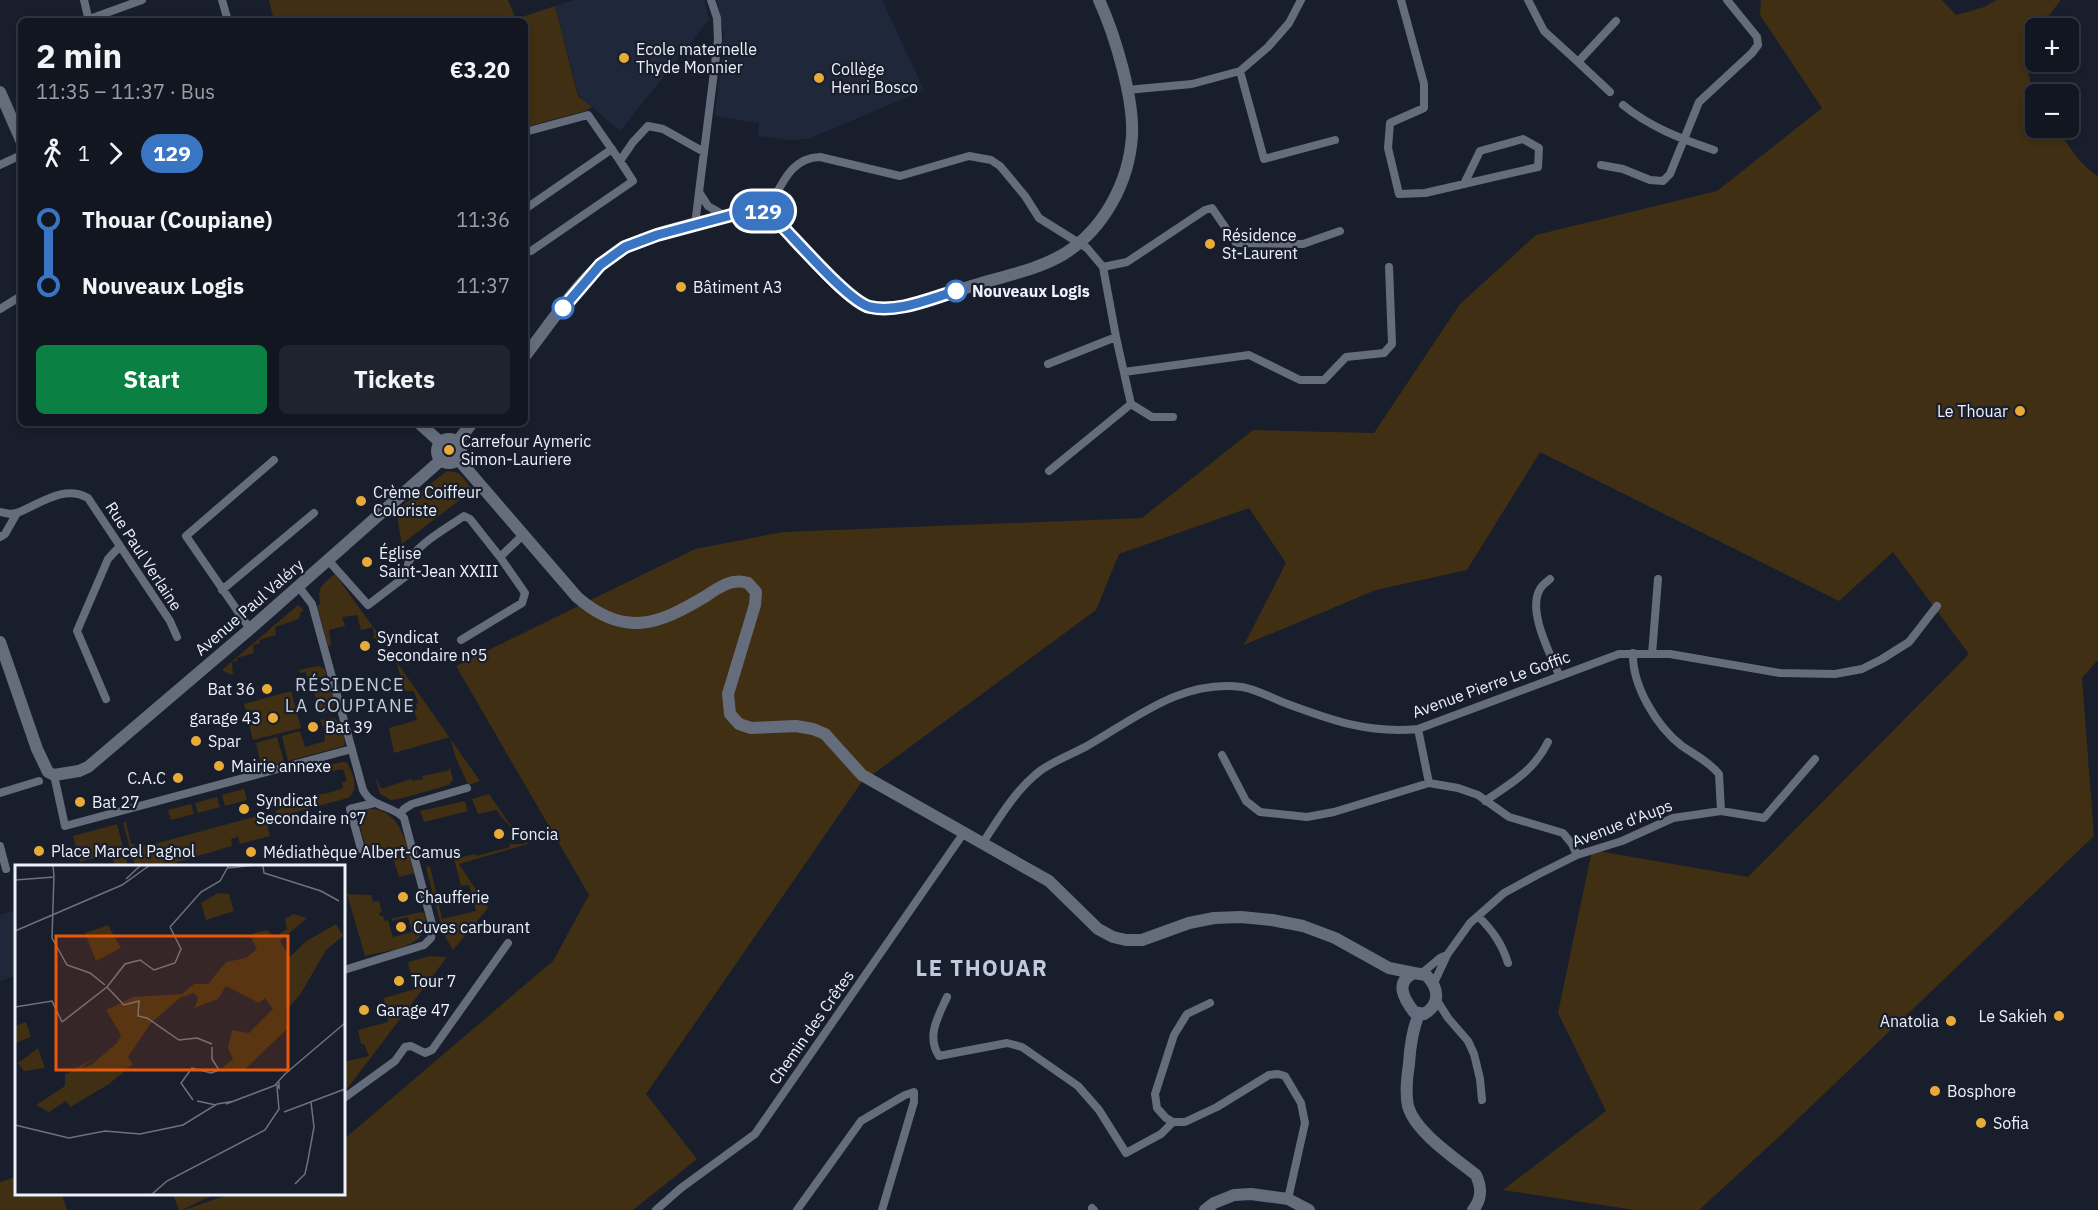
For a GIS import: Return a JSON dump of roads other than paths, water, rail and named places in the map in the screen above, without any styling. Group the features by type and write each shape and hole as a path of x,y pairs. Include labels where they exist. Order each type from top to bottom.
{"street":[{"path":"84,0 87,18"},
{"path":"92,18 142,0"},
{"path":"222,0 227,18"},
{"path":"695,225 718,40 717,18 711,0"},
{"path":"528,352 589,277 605,260 625,247 749,209 766,212 853,297 860,303 876,307 910,304 1015,273 1052,260 1078,244 1110,207 1126,168 1132,136 1127,90 1099,0"},
{"path":"1127,90 1192,84 1240,71 1268,47 1289,23 1301,0"},
{"path":"1401,0 1424,84 1424,108 1390,123 1388,148 1399,194 1425,193 1464,184 1538,166 1539,148 1523,139 1480,151 1464,184"},
{"path":"1528,0 1544,31 1610,92"},
{"path":"1601,165 1623,169 1650,180 1663,180 1670,174 1699,102 1758,45 1757,37 1727,0"},
{"path":"1578,62 1616,21"},
{"path":"1240,71 1264,159 1335,140"},
{"path":"0,92 18,133"},
{"path":"1623,105 1639,118 1684,140 1714,150"},
{"path":"528,131 588,115 633,181 531,251"},
{"path":"620,161 648,126 663,129 704,152"},
{"path":"528,207 612,149"},
{"path":"0,165 18,156"},
{"path":"766,212 791,170 800,161 810,157 820,157 900,176 969,156 991,160 1000,166 1025,196 1039,218 1087,248 1103,267 1131,404 1152,417 1173,417"},
{"path":"699,192 708,206 726,216"},
{"path":"1103,267 1127,262 1205,210 1212,208 1236,243 1303,244 1340,231"},
{"path":"1124,372 1249,355 1300,380 1324,380 1346,357 1384,353 1392,344 1389,267"},
{"path":"0,309 18,298"},
{"path":"1048,364 1116,337"},
{"path":"1049,471 1131,404"},
{"path":"422,426 440,442"},
{"path":"457,442 470,426"},
{"path":"447,439 457,442 461,451 458,459 447,463 441,460 437,453 440,442 447,439"},
{"path":"458,459 577,597 597,614 613,620 639,623 667,618 728,583 748,583 754,588 756,597 728,694 730,714 739,724 751,728 796,726 825,734 862,775 1049,881 1098,929 1113,937 1142,940 1190,923 1214,918 1240,917 1272,920 1335,938 1389,968 1418,973 1430,979 1436,999 1448,1018 1468,1041 1474,1054 1482,1100"},
{"path":"250,628 186,536 274,460"},
{"name":"Avenue Paul Valéry","path":"49,770 79,771 88,767 441,460"},
{"name":"Rue Paul Verlaine","path":"17,513 69,491 78,492 88,498 170,621 177,637"},
{"path":"0,512 17,513"},
{"path":"0,537 5,534 17,513"},
{"path":"222,590 314,513"},
{"path":"328,560 368,605 406,576 412,556 436,535 464,516 470,519 525,594 522,603 461,640"},
{"path":"500,557 524,534"},
{"path":"106,699 77,631 108,559 120,546"},
{"path":"1550,579 1539,590 1536,614 1541,634 1559,675"},
{"path":"1652,654 1658,579"},
{"path":"298,586 312,604 363,790 367,798 374,803 400,814 407,825 433,928 431,938 424,945 345,970"},
{"name":"Avenue Pierre Le Goffic","path":"982,844 1005,808 1036,774 1088,746 1138,714 1183,693 1205,686 1243,687 1360,728 1394,731 1418,729 1619,654 1670,654 1780,673 1835,674 1862,669 1909,642 1937,606"},
{"path":"0,642 49,770 65,826 352,748"},
{"path":"1633,653 1636,680 1655,716 1680,745 1709,762 1719,774 1721,811"},
{"path":"1418,729 1429,783"},
{"path":"1485,801 1521,778 1542,754 1548,742"},
{"path":"1222,754 1246,801 1260,812 1307,817 1334,812 1429,783 1458,788 1478,795 1509,817 1563,833 1577,855"},
{"name":"Avenue d'Aups","path":"1433,985 1447,955 1470,923 1504,893 1577,855 1622,841 1673,818 1721,811 1764,818 1815,759"},
{"path":"0,793 49,770"},
{"path":"400,814 412,804 467,788"},
{"path":"361,849 350,809 374,803"},
{"name":"Chemin des Crêtes","path":"656,1210 681,1188 755,1134 963,834"},
{"path":"0,846 6,868"},
{"path":"1478,916 1493,930 1508,963"},
{"path":"345,1097 395,1061 405,1047 411,1046 425,1053 432,1050 508,943"},
{"name":"Avenue d'Aups","path":"1418,973 1440,957 1447,955"},
{"path":"1389,968 1414,1012 1448,1018"},
{"path":"1401,986 1404,980 1418,973"},
{"path":"947,997 932,1038 933,1046 939,1056 1007,1042 1022,1047 1078,1086 1099,1110 1126,1153 1161,1134 1173,1122"},
{"path":"1411,1041 1424,1013 1435,1005 1436,999"},
{"path":"1210,1003 1187,1014 1174,1035 1155,1094 1157,1108 1173,1122 1185,1122 1269,1075 1286,1076 1300,1103 1305,1123 1288,1199"},
{"path":"1409,1004 1411,1041 1406,1086 1408,1106 1413,1118 1423,1131 1476,1175 1480,1184 1480,1202 1473,1210"},
{"path":"797,1210 861,1121 914,1092 914,1102 882,1210"},
{"path":"1205,1210 1214,1203 1234,1195 1251,1194 1288,1199 1309,1210"}],"place":[{"name":"Ecole maternelle Thyde Monnier","path":"624,58"},
{"name":"Collège Henri Bosco","path":"819,78"},
{"name":"Résidence St-Laurent","path":"1210,244"},
{"name":"Bâtiment A3","path":"681,287"},
{"name":"Nouveaux Logis","path":"956,291"},
{"name":"Le Thouar","path":"2020,411"},
{"name":"Carrefour Aymeric Simon-Lauriere","path":"449,450"},
{"name":"Crème Coiffeur Coloriste","path":"361,501"},
{"name":"Église Saint-Jean XXIII","path":"367,562"},
{"name":"Syndicat Secondaire n°5","path":"365,646"},
{"name":"Bat 36","path":"267,689"},
{"name":"garage 43","path":"273,718"},
{"name":"Bat 39","path":"313,727"},
{"name":"Spar","path":"196,741"},
{"name":"Mairie annexe","path":"219,766"},
{"name":"C.A.C","path":"178,778"},
{"name":"Bat 27","path":"80,802"},
{"name":"Syndicat Secondaire n°7","path":"244,809"},
{"name":"Foncia","path":"499,834"},
{"name":"Place Marcel Pagnol","path":"39,851"},
{"name":"Médiathèque Albert-Camus","path":"251,852"},
{"name":"Chaufferie","path":"403,897"},
{"name":"Cuves carburant","path":"401,927"},
{"name":"Tour 7","path":"399,981"},
{"name":"Garage 47","path":"364,1010"},
{"name":"Le Sakieh","path":"2059,1016"},
{"name":"Anatolia","path":"1951,1021"},
{"name":"Bosphore","path":"1935,1091"},
{"name":"Sofia","path":"1981,1123"}],"district":[{"name":"RÉSIDENCE LA COUPIANE","path":"350,694"},
{"name":"LE THOUAR","path":"982,967"}]}
